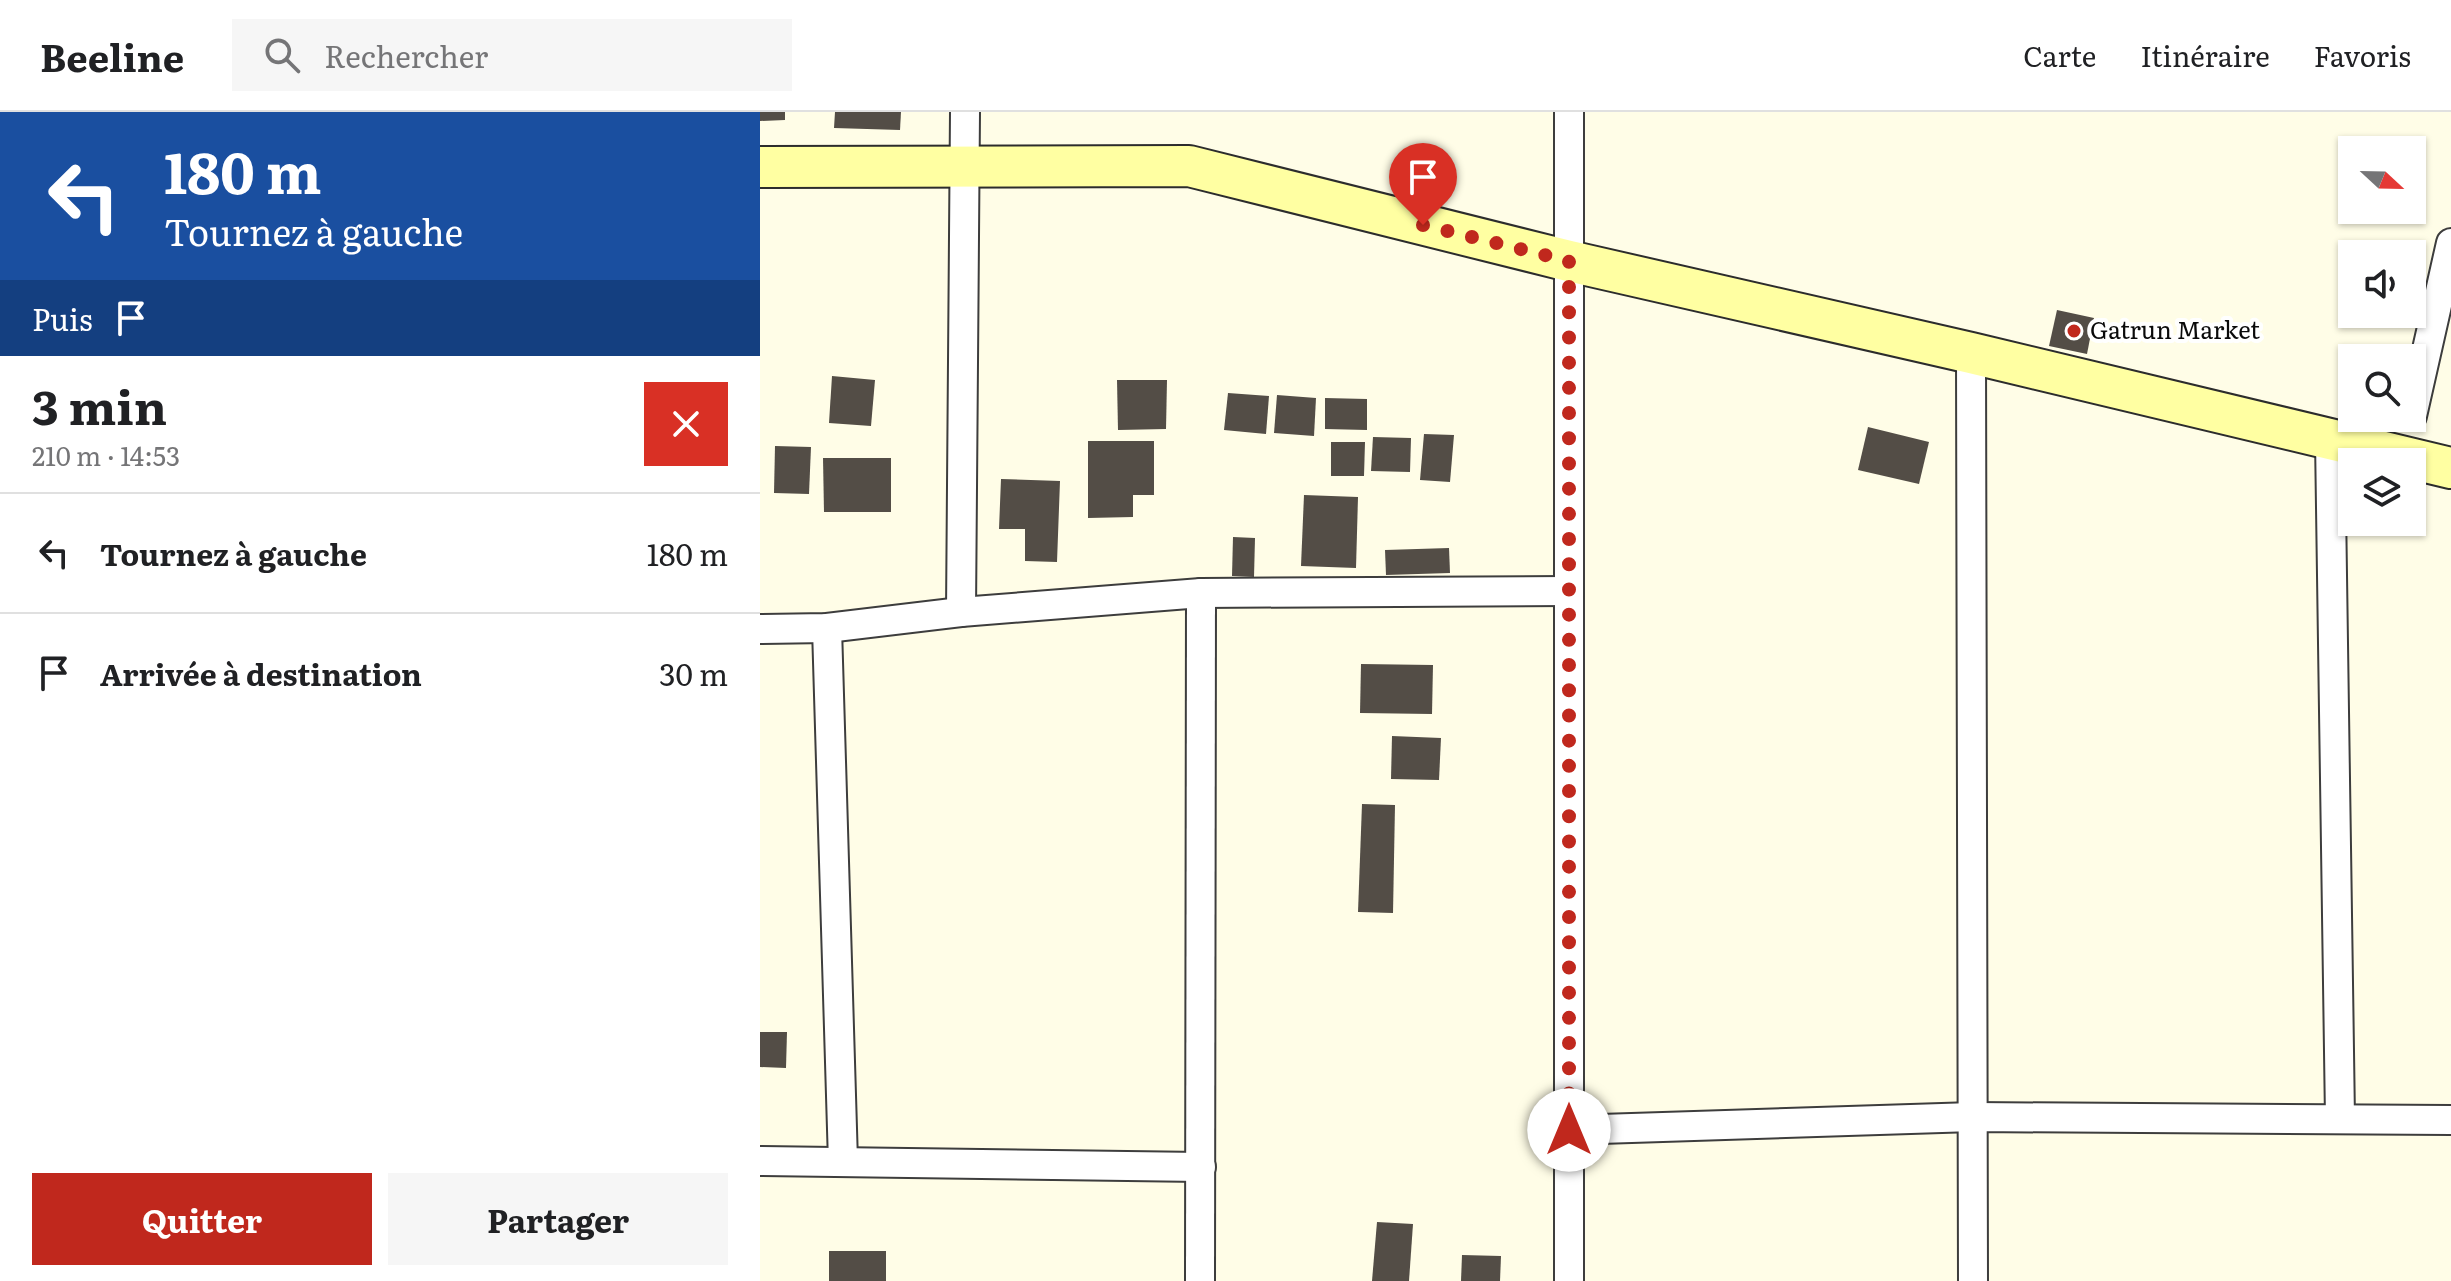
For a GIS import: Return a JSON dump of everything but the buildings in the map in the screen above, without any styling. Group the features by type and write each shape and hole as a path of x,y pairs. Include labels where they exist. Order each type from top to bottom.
{"street":[{"path":"961,612 965,112"},
{"path":"1569,112 1569,1281"},
{"path":"760,167 1189,166 1569,261 2366,448"},
{"path":"2426,355 2451,243"},
{"path":"1971,353 1973,1281"},
{"path":"2330,439 2340,1119"},
{"path":"2426,462 2451,468"},
{"path":"760,629 827,628 961,612 1201,593 1569,591"},
{"path":"1200,1281 1201,593"},
{"path":"827,628 843,1162"},
{"path":"1569,1130 1973,1117 2451,1120"},
{"path":"760,1161 1201,1167"}],"place":[{"name":"Gatrun Market","path":"2074,331"}],"route":[{"path":"1423,225 1569,261 1569,1130"}]}
